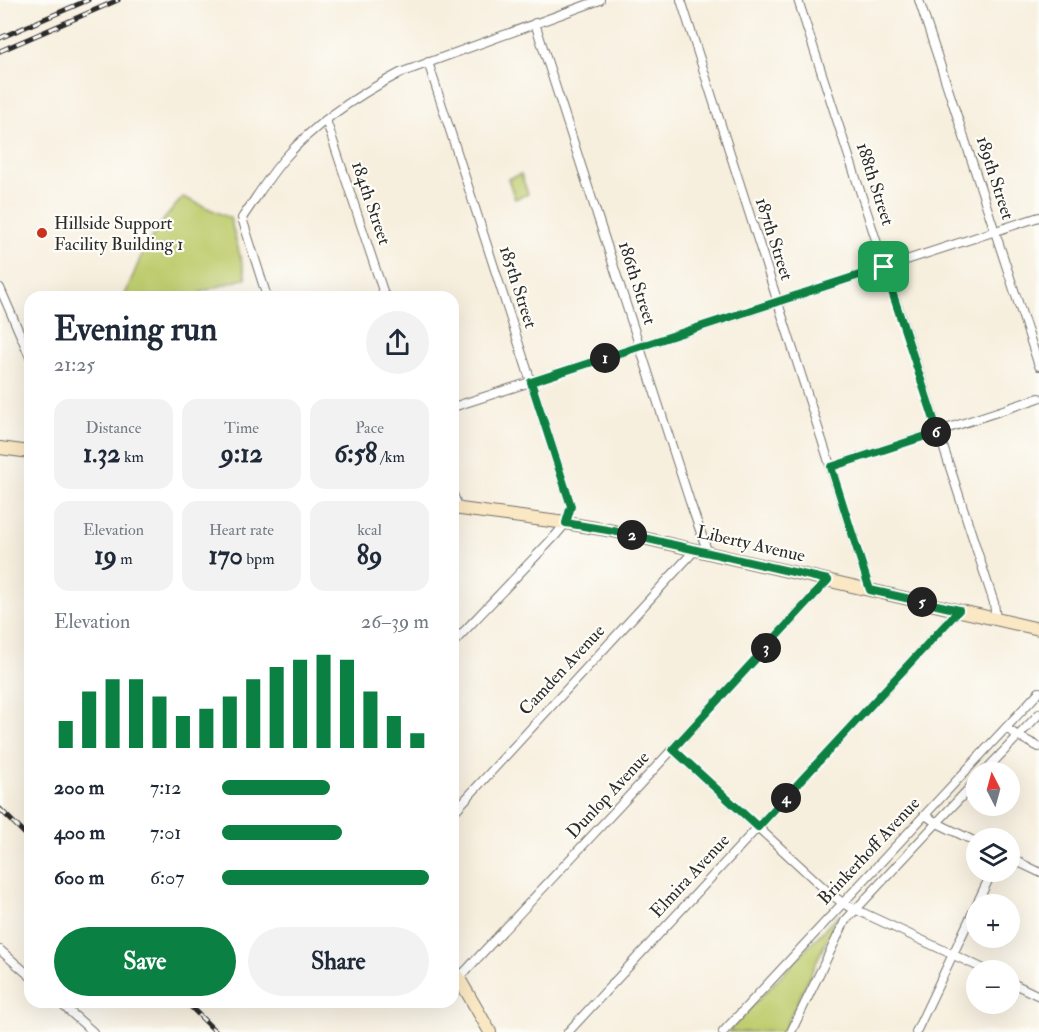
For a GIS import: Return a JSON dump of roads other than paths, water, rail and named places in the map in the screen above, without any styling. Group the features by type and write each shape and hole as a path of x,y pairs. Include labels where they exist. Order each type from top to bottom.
{"main road":[{"path":"0,448 24,451"},
{"name":"Liberty Avenue","path":"459,509 613,531 1039,628"},
{"path":"459,978 490,1032"}],"street":[{"path":"265,291 242,218 285,158 308,135 372,88 400,73 600,0"},
{"name":"187th Street","path":"681,0 870,590"},
{"name":"188th Street","path":"798,0 994,603 996,619"},
{"name":"189th Street","path":"919,0 1039,366"},
{"name":"186th Street","path":"535,23 708,553"},
{"name":"185th Street","path":"428,62 571,506 566,523"},
{"name":"184th Street","path":"326,120 383,291"},
{"path":"459,405 1039,217"},
{"path":"0,288 24,343"},
{"path":"831,467 1039,398"},
{"path":"459,637 566,523"},
{"name":"Camden Avenue","path":"459,806 695,550"},
{"name":"Dunlop Avenue","path":"459,970 673,749 828,580"},
{"name":"Elmira Avenue","path":"568,1032 959,610"},
{"name":"Brinkerhoff Avenue","path":"723,1032 1039,692"},
{"path":"993,762 1039,714"},
{"path":"1006,728 1039,747"},
{"path":"673,749 844,904 966,960"},
{"name":"Brinkerhoff Avenue","path":"792,1032 845,921 966,792"},
{"path":"925,815 966,837"},
{"path":"1020,863 1039,872"},
{"path":"916,1032 987,882"},
{"path":"0,950 24,971"},
{"path":"1020,987 1039,996"},
{"path":"66,1008 93,1032"}],"railway":[{"path":"0,38 88,0"},
{"path":"0,51 118,0"},
{"path":"0,809 24,833"},
{"path":"192,1008 216,1032"}],"place":[{"name":"Hillside Support Facility Building 1","path":"42,233"}]}
